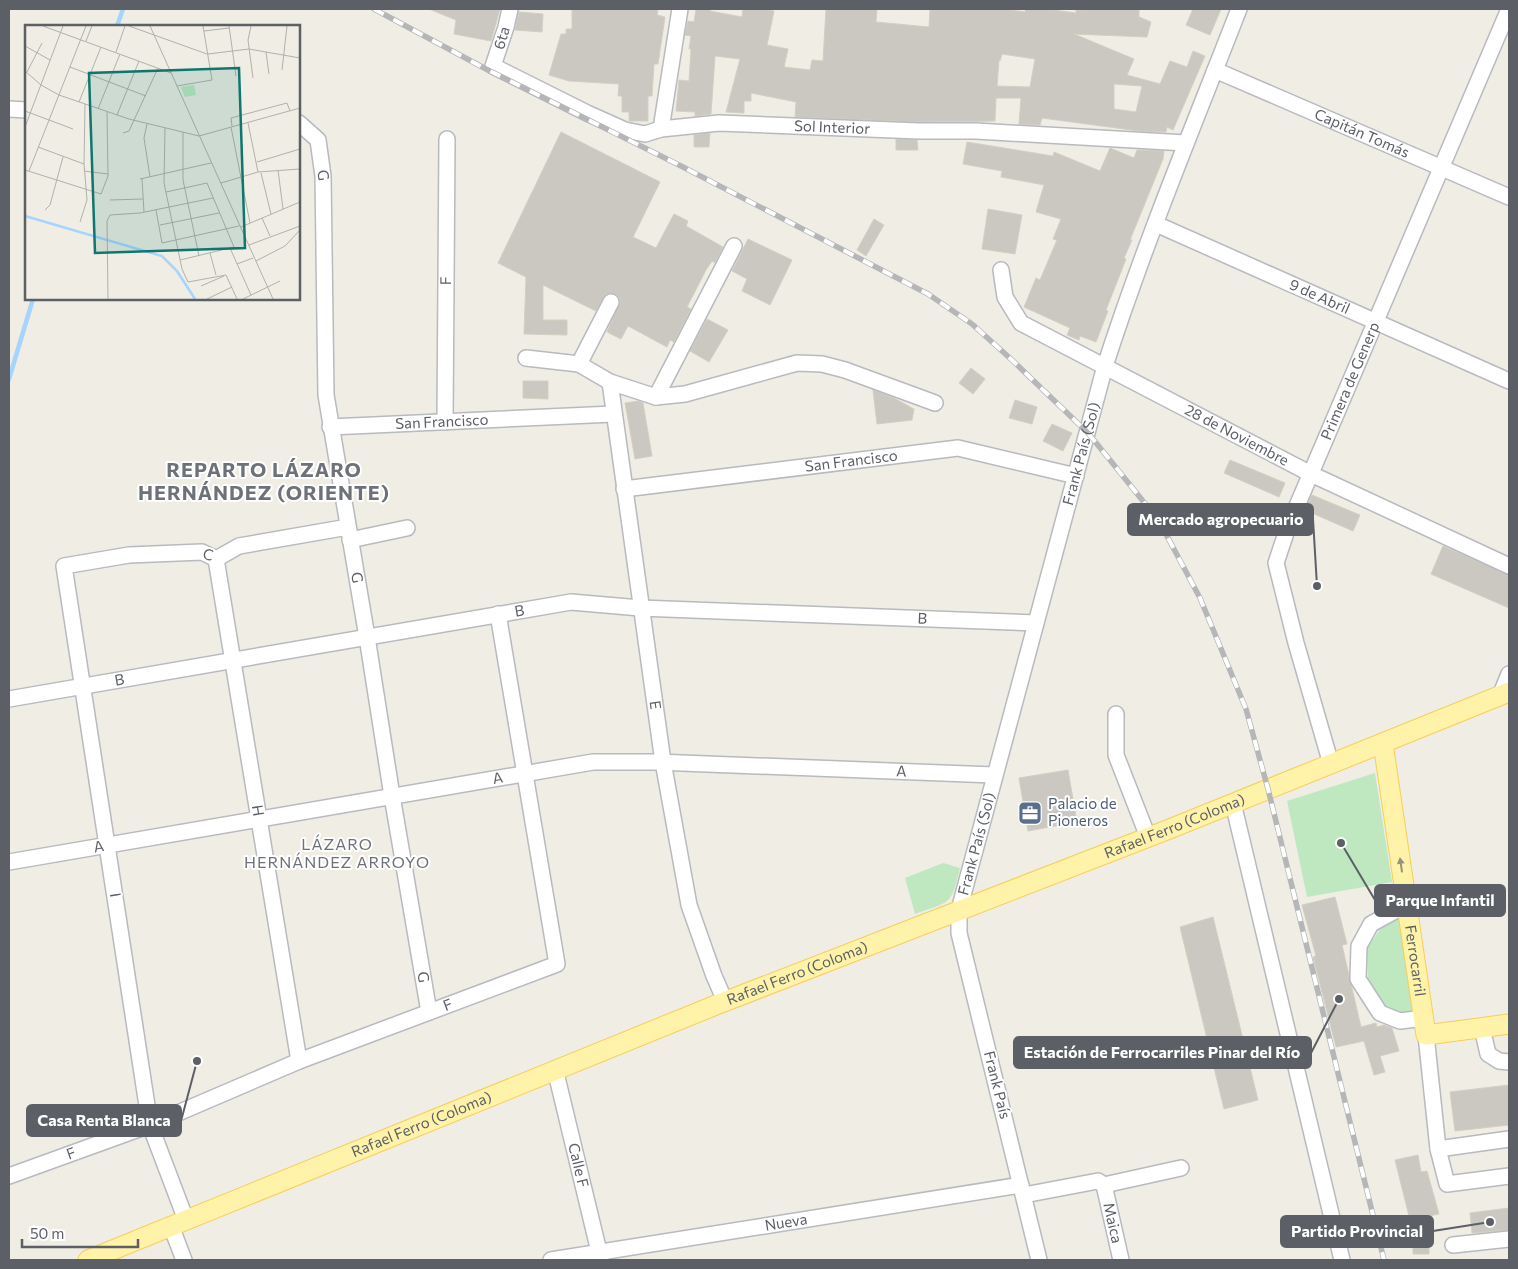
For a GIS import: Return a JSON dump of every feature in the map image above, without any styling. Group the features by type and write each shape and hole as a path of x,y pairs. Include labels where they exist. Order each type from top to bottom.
{"main road":[{"name":"Rafael Ferro (Coloma)","path":"88,1260 555,1069 1148,837 1505,694"},
{"name":"Ferrocarril","path":"1383,743 1425,1027"},
{"path":"1425,1027 1482,1028 1509,1024"}],"street":[{"name":"6ta","path":"493,66 510,9"},
{"path":"661,129 680,9"},
{"name":"Frank País (Sol)","path":"959,910 1105,366 1186,143 1239,9"},
{"name":"Primera de Generp","path":"1331,764 1296,643 1276,563 1288,527 1507,10"},
{"name":"Sol Interior","path":"493,66 587,113 625,130 645,134 661,129 719,123 976,131 1186,143"},
{"name":"Capitán Tomás","path":"1215,70 1509,197"},
{"path":"9,109 25,110"},
{"name":"G","path":"300,124 318,140 323,176 326,395 330,427 429,1012"},
{"name":"F","path":"445,422 447,140"},
{"name":"9 de Abril","path":"1156,224 1509,381"},
{"path":"656,397 734,246"},
{"name":"28 de Noviembre","path":"1001,270 1005,297 1021,323 1312,474 1509,566"},
{"path":"579,364 611,302"},
{"path":"526,358 579,364 610,382 656,397 685,394 797,363 822,364 845,370 935,403"},
{"name":"E","path":"610,382 612,408 663,762 689,905 714,976 726,1001"},
{"name":"San Francisco","path":"330,427 445,422 612,408"},
{"name":"San Francisco","path":"624,489 958,448 1076,476"},
{"name":"C","path":"64,566 130,555 202,552 216,559 239,546 407,528"},
{"name":"H","path":"216,559 300,1061"},
{"name":"I","path":"64,566 150,1125 179,1223 184,1260"},
{"name":"B","path":"9,699 571,602 640,608 1036,623"},
{"name":"F","path":"9,1176 150,1125 300,1061 557,964 498,614"},
{"path":"1505,694 1509,674"},
{"path":"1116,714 1116,755 1148,837"},
{"name":"A","path":"9,862 592,762 663,762 994,775"},
{"path":"1233,803 1342,1260"},
{"path":"1406,905 1371,924 1358,946 1358,979 1380,1013 1400,1021 1425,1027"},
{"name":"Frank País","path":"959,910 959,933 1040,1260"},
{"name":"Ferrocarril","path":"1425,1027 1438,1149 1446,1184 1509,1176"},
{"path":"1482,1028 1488,1054 1499,1062 1509,1062"},
{"name":"Calle F","path":"555,1069 600,1257"},
{"path":"1438,1149 1509,1139"},
{"name":"Nueva","path":"551,1260 600,1257 1022,1190 1098,1181 1104,1185 1181,1168"},
{"name":"Maica","path":"1104,1185 1121,1260"},
{"path":"1453,1245 1509,1239"}],"green space":[{"path":"1375,773 1392,882 1307,897 1287,801"},
{"path":"943,863 960,868 951,896 943,904 915,914 905,878"},
{"path":"1401,918 1415,1014 1397,1015 1385,1006 1368,979 1367,948 1381,928"}],"building":[{"path":"429,9 500,9 491,41 454,34 456,20"},
{"path":"572,9 658,9 657,15 665,17 658,64 654,64 652,96 648,96 648,121 629,121 629,112 622,112 622,96 618,96 619,84 569,81 549,75 561,34 566,34 566,29 572,29"},
{"path":"696,9 710,9 710,11 742,17 743,9 774,11 767,45 788,49 784,67 810,70 812,60 823,61 826,9 877,9 876,22 929,27 930,9 1004,9 1025,12 1026,9 1046,9 1076,13 1076,10 1139,9 1139,17 1151,22 1147,37 1074,34 1134,59 1127,75 1160,84 1170,61 1187,67 1193,51 1205,56 1173,130 1167,127 1166,132 1139,131 1042,118 1040,125 1019,124 1021,98 996,98 995,121 919,122 795,117 796,102 751,93 751,101 744,101 744,113 726,112 740,59 715,56 711,114 695,116 695,112 676,111 679,80 689,81 691,36 685,35 688,21 694,22","holes":["1002,54 1035,59 1030,87 997,86 999,60","1114,84 1142,86 1136,112 1114,109"]},
{"path":"1193,9 1221,9 1210,35 1186,25"},
{"path":"519,12 543,14 542,32 515,30"},
{"path":"561,132 660,182 633,237 656,248 674,214 688,221 686,226 723,247 715,263 712,261 706,270 687,307 691,309 674,342 670,340 667,347 628,326 621,339 607,332 620,302 619,297 615,294 606,294 596,311 543,285 543,320 567,320 567,335 524,334 526,277 498,263"},
{"path":"710,133 709,147 694,147 694,135"},
{"path":"896,139 917,140 918,150 896,150"},
{"path":"967,142 1053,156 1054,152 1100,171 1110,148 1134,158 1137,150 1164,151 1163,159 1130,240 1132,240 1124,258 1126,259 1096,342 1080,336 1079,340 1067,335 1070,328 1024,307 1036,278 1040,280 1057,240 1053,239 1061,219 1036,212 1044,185 1001,177 1002,171 963,164"},
{"path":"988,209 1022,215 1015,254 982,249"},
{"path":"874,219 884,225 866,256 857,250"},
{"path":"748,239 792,260 770,305 742,291 747,279 732,271"},
{"path":"707,319 728,330 709,362 690,351"},
{"path":"971,368 985,379 973,394 959,383"},
{"path":"523,381 548,381 548,399 523,398"},
{"path":"873,390 894,398 914,409 912,420 877,424"},
{"path":"1015,400 1037,407 1032,424 1009,418"},
{"path":"639,401 643,403 652,456 635,459 625,403"},
{"path":"1052,424 1072,433 1063,451 1043,441"},
{"path":"1230,460 1285,483 1279,497 1224,473"},
{"path":"1312,495 1360,515 1353,531 1305,510"},
{"path":"1443,546 1509,575 1509,608 1431,574"},
{"path":"1068,770 1077,822 1028,831 1019,778"},
{"path":"1335,897 1347,944 1342,945 1361,1027 1376,1023 1377,1027 1384,1025 1392,1028 1399,1051 1380,1056 1385,1072 1374,1075 1364,1041 1336,1047 1313,957 1316,956 1302,905"},
{"path":"1213,917 1258,1100 1224,1109 1180,927"},
{"path":"1509,1085 1509,1125 1455,1131 1450,1092"},
{"path":"1418,1155 1421,1172 1427,1171 1439,1214 1429,1216 1429,1254 1413,1254 1413,1232 1395,1160"},
{"path":"1509,1208 1509,1230 1472,1233 1470,1213"}],"waterway":[{"path":"117,25 123,9"},
{"path":"9,379 33,300"}],"railway":[{"path":"374,9 486,69 683,167 928,294 972,324 1012,360 1088,433 1110,460 1159,521 1200,598 1246,709 1268,789 1384,1260"}],"place":[{"name":"Mercado agropecuario","path":"1317,586"},
{"name":"Palacio de Pioneros","path":"1030,813"},
{"name":"Parque Infantil","path":"1341,843"},
{"name":"Estación de Ferrocarriles Pinar del Río","path":"1339,999"},
{"name":"Casa Renta Blanca","path":"197,1061"},
{"name":"Partido Provincial","path":"1490,1222"}],"district":[{"name":"REPARTO LÁZARO HERNÁNDEZ (ORIENTE)","path":"264,482"},
{"name":"LÁZARO HERNÁNDEZ ARROYO","path":"337,853"}]}
